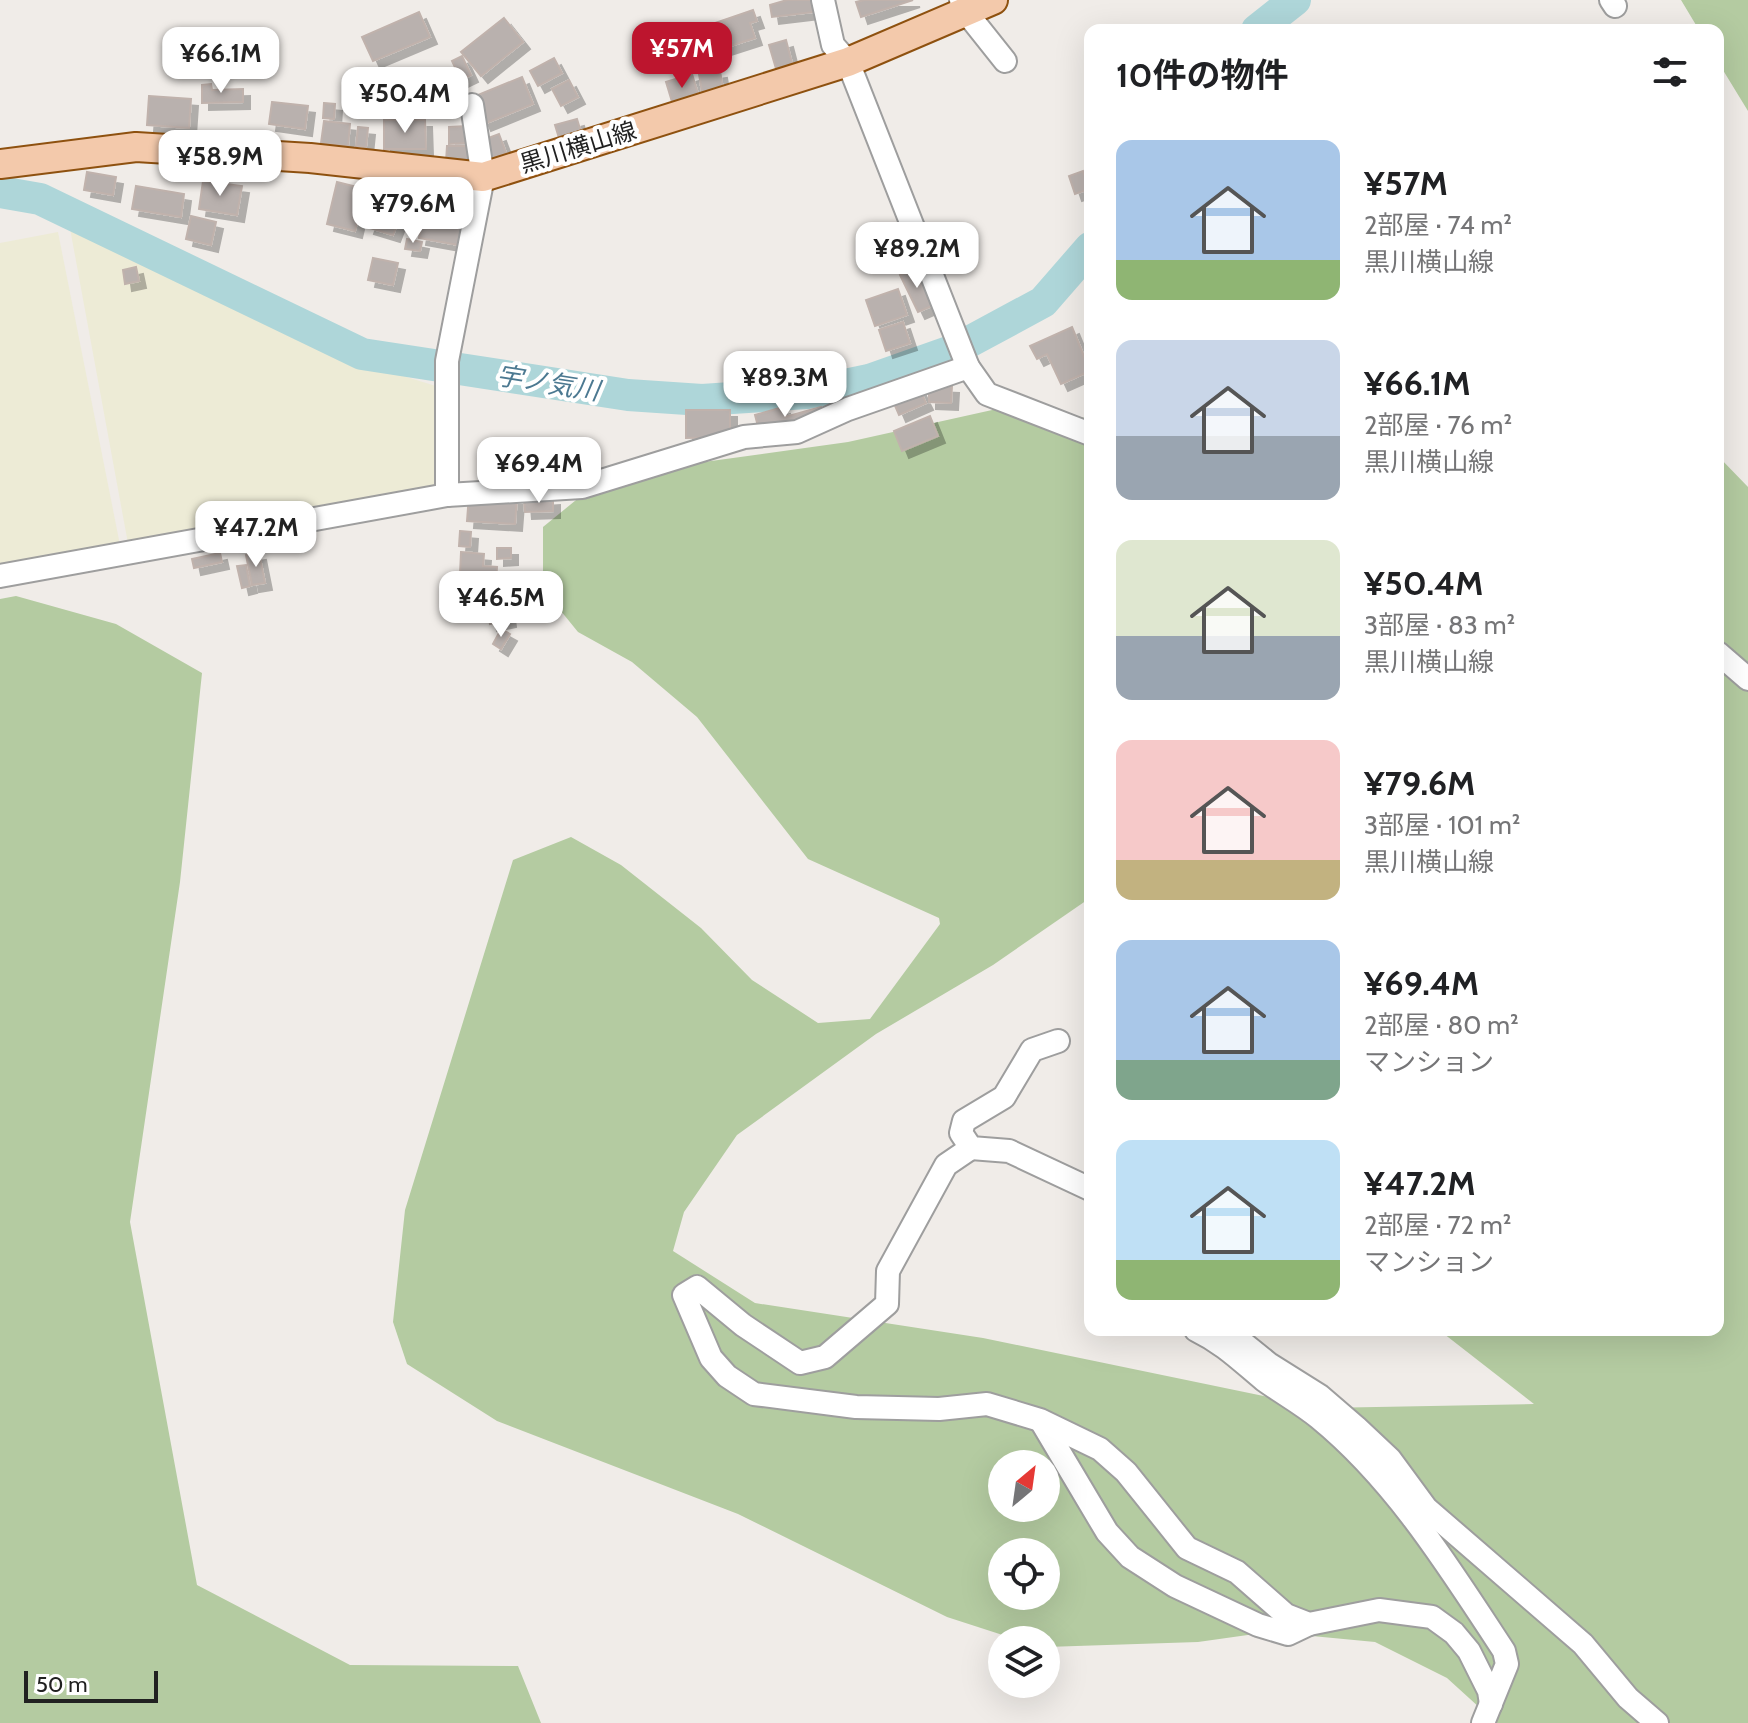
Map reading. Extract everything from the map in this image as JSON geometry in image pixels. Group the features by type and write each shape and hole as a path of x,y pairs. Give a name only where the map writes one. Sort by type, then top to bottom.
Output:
{"main road":[{"name":"黒川横山線","path":"0,164 136,147 310,158 483,177 848,62 964,6 993,0"}],"street":[{"path":"823,0 833,45 848,62 968,367 987,394 1084,432"},
{"path":"964,6 1005,61"},
{"path":"447,495 447,368 483,177 472,105"},
{"path":"0,576 447,495 582,487 744,437 797,432 848,409 968,367"},
{"path":"1724,658 1748,679"},
{"path":"971,1148 961,1133 964,1121 1004,1097 1032,1050 1058,1041"},
{"path":"1084,1186 1009,1151 971,1148 946,1165 888,1271 887,1304 825,1357 800,1363 743,1325 697,1287 684,1295 711,1358 727,1376 754,1394 856,1407 939,1409 987,1404 1040,1420 1100,1449 1126,1472 1187,1548 1237,1572 1286,1615 1309,1624"},
{"path":"1208,1336 1319,1418 1358,1454 1406,1511 1504,1651 1507,1664 1487,1713"},
{"path":"1234,1336 1269,1364 1320,1396 1356,1427 1390,1459 1426,1508 1583,1644 1628,1698 1657,1723"},
{"path":"1040,1420 1107,1532 1130,1557 1175,1586 1258,1625 1288,1634 1309,1624 1379,1610 1432,1617 1454,1633 1469,1651 1486,1682 1487,1713"}],"shaded area":[{"path":"69,223 358,362 439,387 441,485 129,549"},
{"path":"58,232 121,550 0,571 0,243"}],"green space":[{"path":"1681,0 1748,0 1748,111 1724,72 1724,24 1695,24"},
{"path":"1019,404 1084,418 1084,902 993,965 876,1034 737,1135 684,1212 673,1251 755,1303 983,1338 1322,1408 1534,1404 1447,1336 1724,1336 1724,462 1748,487 1748,1723 1485,1723 1480,1708 1447,1678 1375,1642 1269,1632 1198,1642 1060,1647 1060,1626 988,1626 988,1630 947,1617 738,1514 497,1421 407,1364 393,1322 405,1210 513,860 571,837 621,865 701,928 752,980 818,1023 870,1019 940,924 939,918 808,859 697,717 632,662 578,632 543,589 543,527 592,487 682,465 848,442"},
{"path":"16,596 116,624 202,673 180,882 130,1222 197,1585 350,1665 518,1666 541,1723 0,1723 0,599"}],"building":[{"path":"787,0 812,0 814,12 772,17 770,5"},
{"path":"913,0 861,17 856,2"},
{"path":"753,10 757,21 750,23 755,38 718,50 709,25"},
{"path":"419,12 430,37 373,61 362,37"},
{"path":"504,18 523,42 481,76 461,52"},
{"path":"786,40 793,67 777,72 769,45"},
{"path":"462,56 471,75 461,80 452,61"},
{"path":"554,58 562,73 538,86 530,71"},
{"path":"720,71 723,89 702,92 699,74"},
{"path":"692,74 699,97 673,105 666,82"},
{"path":"522,77 533,104 484,124 473,97"},
{"path":"569,80 578,97 561,106 552,89"},
{"path":"211,84 212,90 243,89 243,102 202,103 202,85"},
{"path":"149,96 191,99 189,128 147,125"},
{"path":"272,102 308,106 305,129 269,124"},
{"path":"324,103 335,104 334,119 323,118"},
{"path":"577,119 581,132 559,138 555,125"},
{"path":"384,120 425,120 426,149 384,149"},
{"path":"324,121 350,124 348,146 321,143"},
{"path":"467,126 467,143 449,144 449,127"},
{"path":"358,127 368,128 366,147 356,146"},
{"path":"499,134 506,153 487,160 480,141"},
{"path":"447,146 472,146 472,162 446,162"},
{"path":"1083,171 1084,191 1075,194 1069,176"},
{"path":"87,172 116,177 113,195 84,190"},
{"path":"203,181 242,186 237,215 199,209"},
{"path":"337,182 365,189 355,231 327,224"},
{"path":"136,186 184,194 181,217 132,209"},
{"path":"372,213 398,222 393,235 367,227"},
{"path":"191,216 216,222 211,245 186,239"},
{"path":"446,217 468,220 464,246 419,238 422,221 445,225"},
{"path":"407,239 422,242 420,251 405,249"},
{"path":"373,258 398,263 393,285 368,280"},
{"path":"136,267 139,281 125,284 123,270"},
{"path":"916,268 934,305 918,312 900,275"},
{"path":"898,289 907,315 875,326 866,300"},
{"path":"903,322 910,343 886,351 879,330"},
{"path":"1072,327 1084,356 1084,374 1061,384 1047,354 1037,359 1030,346"},
{"path":"929,385 952,386 951,403 929,402"},
{"path":"919,389 926,403 899,415 893,401"},
{"path":"783,407 785,417 821,407 824,417 760,434 755,415"},
{"path":"686,410 730,410 730,437 686,438"},
{"path":"930,416 938,436 902,451 894,431"},
{"path":"469,495 517,498 515,524 467,521"},
{"path":"553,498 553,511 525,512 524,500"},
{"path":"460,531 471,532 470,547 459,546"},
{"path":"497,548 511,548 511,558 497,559"},
{"path":"461,552 484,554 483,566 497,567 496,582 485,581 485,598 459,596"},
{"path":"220,553 222,562 194,568 192,559"},
{"path":"259,553 265,583 252,585 246,555"},
{"path":"246,565 250,586 242,588 237,566"},
{"path":"506,600 509,620 490,624 486,603"},
{"path":"501,629 510,634 501,649 493,644"}],"waterway":[{"name":"宇ノ気川","path":"1265,24 1295,0"},
{"name":"宇ノ気川","path":"0,192 40,199 362,354 628,395 702,400 807,393 869,380 954,350 1043,302 1084,255"}]}
